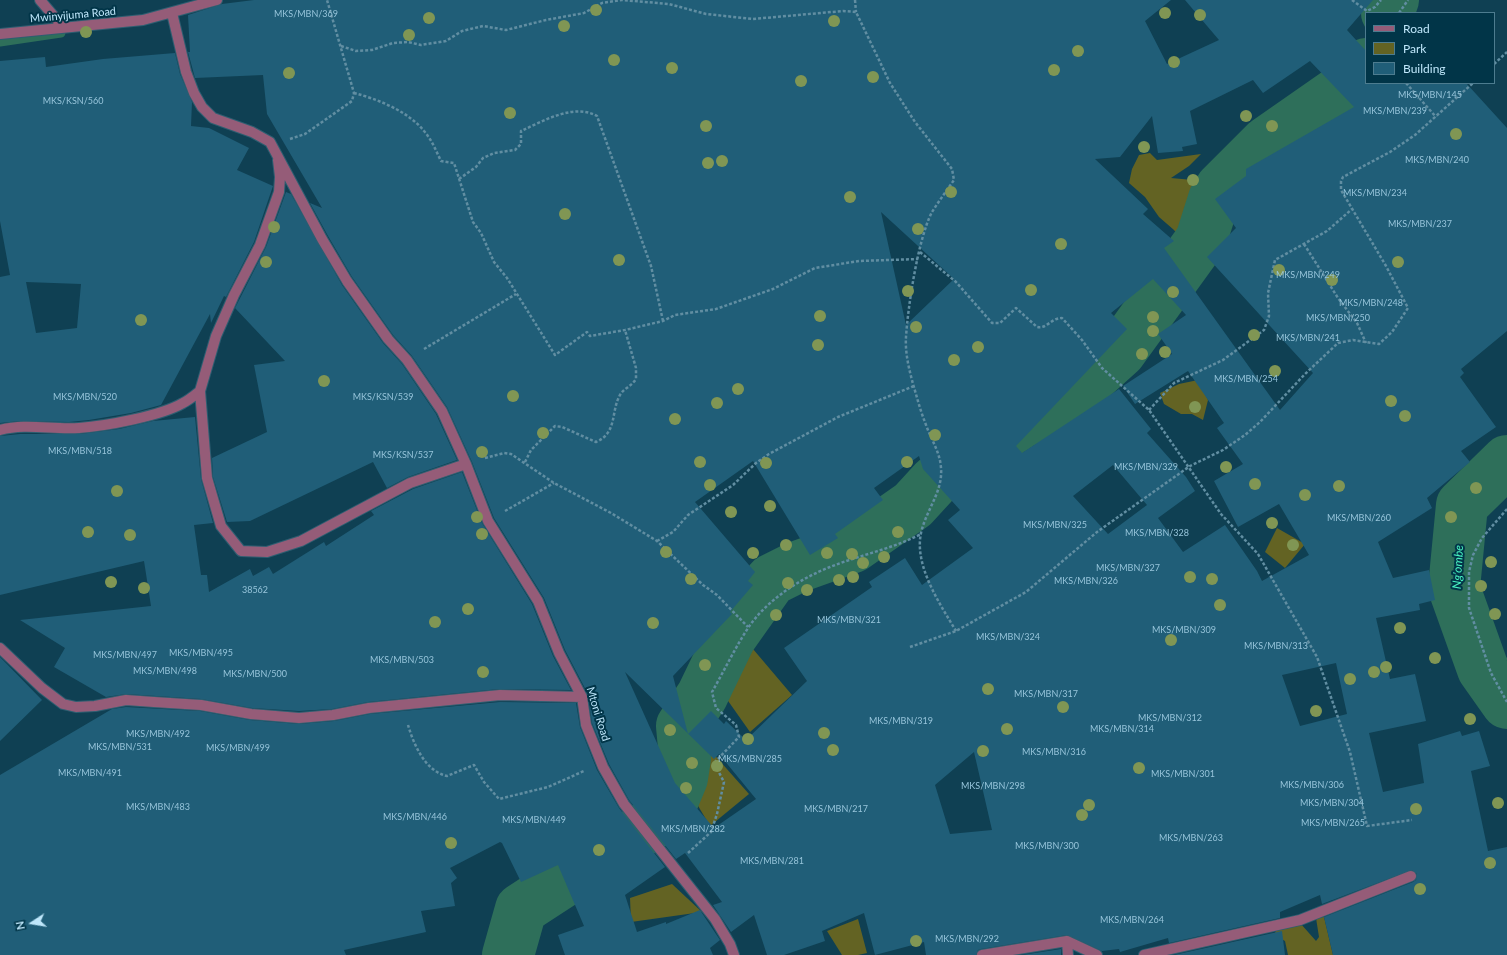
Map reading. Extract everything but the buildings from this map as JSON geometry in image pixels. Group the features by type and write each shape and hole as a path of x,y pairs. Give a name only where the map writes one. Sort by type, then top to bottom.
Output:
{"street":[{"path":"40,0 63,27"},
{"name":"Mwinyijuma Road","path":"0,34 143,20 217,0"},
{"path":"172,13 186,72 194,93 202,107 213,118 252,132 270,142"},
{"name":"Mtoni Road","path":"270,142 322,239 347,281 388,339 407,360 442,411 466,464 488,521 538,601 559,653 582,697 586,725 603,767 624,804 715,919 730,944 734,955"},
{"path":"277,153 280,177 279,192 260,245 234,295 216,336 200,391 207,478 221,526 241,550 267,552 301,541 410,483 466,464"},
{"path":"0,430 44,427 79,428 103,425 161,412 182,404 200,391"},
{"path":"0,648 42,688 63,704 76,707 95,706 126,700 201,705 250,714 299,718 402,705 500,695 582,697"},
{"path":"1144,955 1300,920 1411,876"},
{"path":"1067,941 1068,955"},
{"path":"982,955 1067,941 1097,955"}],"path":[{"path":"270,142 305,134 352,101 354,93 328,0"},
{"path":"341,46 356,51 372,50 393,43 408,42 421,45 446,41 462,31 483,26 506,30 516,26 584,13 602,3 622,0 669,4 706,14 753,19 843,11 856,12"},
{"path":"855,0 856,12 890,83 915,122 952,169 954,175 954,180 932,212 927,225 912,288 906,337 908,366 925,423 936,449 941,466 941,482 921,534 921,562 930,587 956,631"},
{"path":"1352,0 1367,11 1375,7 1381,0"},
{"path":"1400,12 1408,0"},
{"path":"1495,63 1507,52"},
{"path":"1407,84 1436,117"},
{"path":"910,648 956,631 1026,592 1097,532 1190,466 1223,450 1255,426 1338,343 1353,340 1378,344 1392,332 1408,308 1386,266 1341,190 1341,181 1343,177 1390,152 1416,135 1472,84"},
{"path":"354,93 382,101 415,123 430,139 441,161 454,163 473,222 481,233 494,262 507,278 555,355 587,332 590,336 625,330 663,321 675,315 716,309 773,289 815,268 859,261 918,259"},
{"path":"459,179 476,167 483,158 494,153 515,150 521,144 521,131 556,116 573,112 588,111 597,116 649,260 663,321"},
{"path":"1149,410 1174,383 1223,360 1264,330 1269,316 1268,293 1275,260 1327,231 1352,209"},
{"path":"1304,244 1338,298 1357,323 1366,343"},
{"path":"920,252 956,282 992,324 1000,323 1016,308 1037,327 1045,326 1053,320 1062,318 1100,364 1149,410 1190,466 1221,514 1258,554 1317,657 1350,752 1367,826 1412,820"},
{"path":"407,360 516,294"},
{"path":"525,462 531,450 548,431 555,426 562,427 596,442 607,435 612,426 618,398 636,379 636,368 625,330"},
{"path":"657,541 673,532 688,515 733,485 756,463 769,454 838,417 914,386"},
{"path":"466,464 504,453 511,454 525,462 554,483 611,513 657,541 703,585 717,595 748,627"},
{"path":"488,521 554,483"},
{"path":"1507,509 1482,538 1473,555 1469,572 1469,608 1491,673 1507,702"},
{"path":"674,867 711,832 718,814 724,782 714,763 738,737 736,725 716,708 712,692 748,627 772,601 793,586 828,568 900,544 921,534"},
{"path":"402,705 411,736 432,770 447,776 474,765 484,782 499,799 548,787 581,772 603,767"}],"green space":[{"path":"1150,153 1157,160 1201,154 1189,166 1171,178 1193,180 1208,192 1184,243 1174,230 1159,217 1145,197 1129,183 1132,169 1139,155"},
{"path":"1198,380 1208,400 1203,420 1192,414 1181,414 1164,404 1160,393 1179,384"},
{"path":"1277,528 1305,544 1285,568 1265,552"},
{"path":"753,649 792,695 750,732 726,698"},
{"path":"688,725 749,794 710,826 694,799 686,780 692,754"},
{"path":"672,884 702,912 631,922 630,898"},
{"path":"1324,917 1333,955 1288,955 1285,941 1274,935 1280,922 1301,924 1316,941 1319,937 1316,918"},
{"path":"858,919 867,953 858,955 842,955 827,931"}],"waterway":[{"path":"1387,12 1393,0"},
{"path":"0,42 61,33"},
{"path":"992,442 1021,423 1069,398 1120,352 1201,240 1214,199 1221,188 1267,142 1343,89 1365,65"},
{"name":"Ng'ombe","path":"1507,461 1462,505 1454,588 1483,669 1507,703"},
{"path":"508,955 521,909 667,814 682,778 685,758 682,726 702,696 730,638 771,580 797,567 853,547 913,505 935,481"}]}
